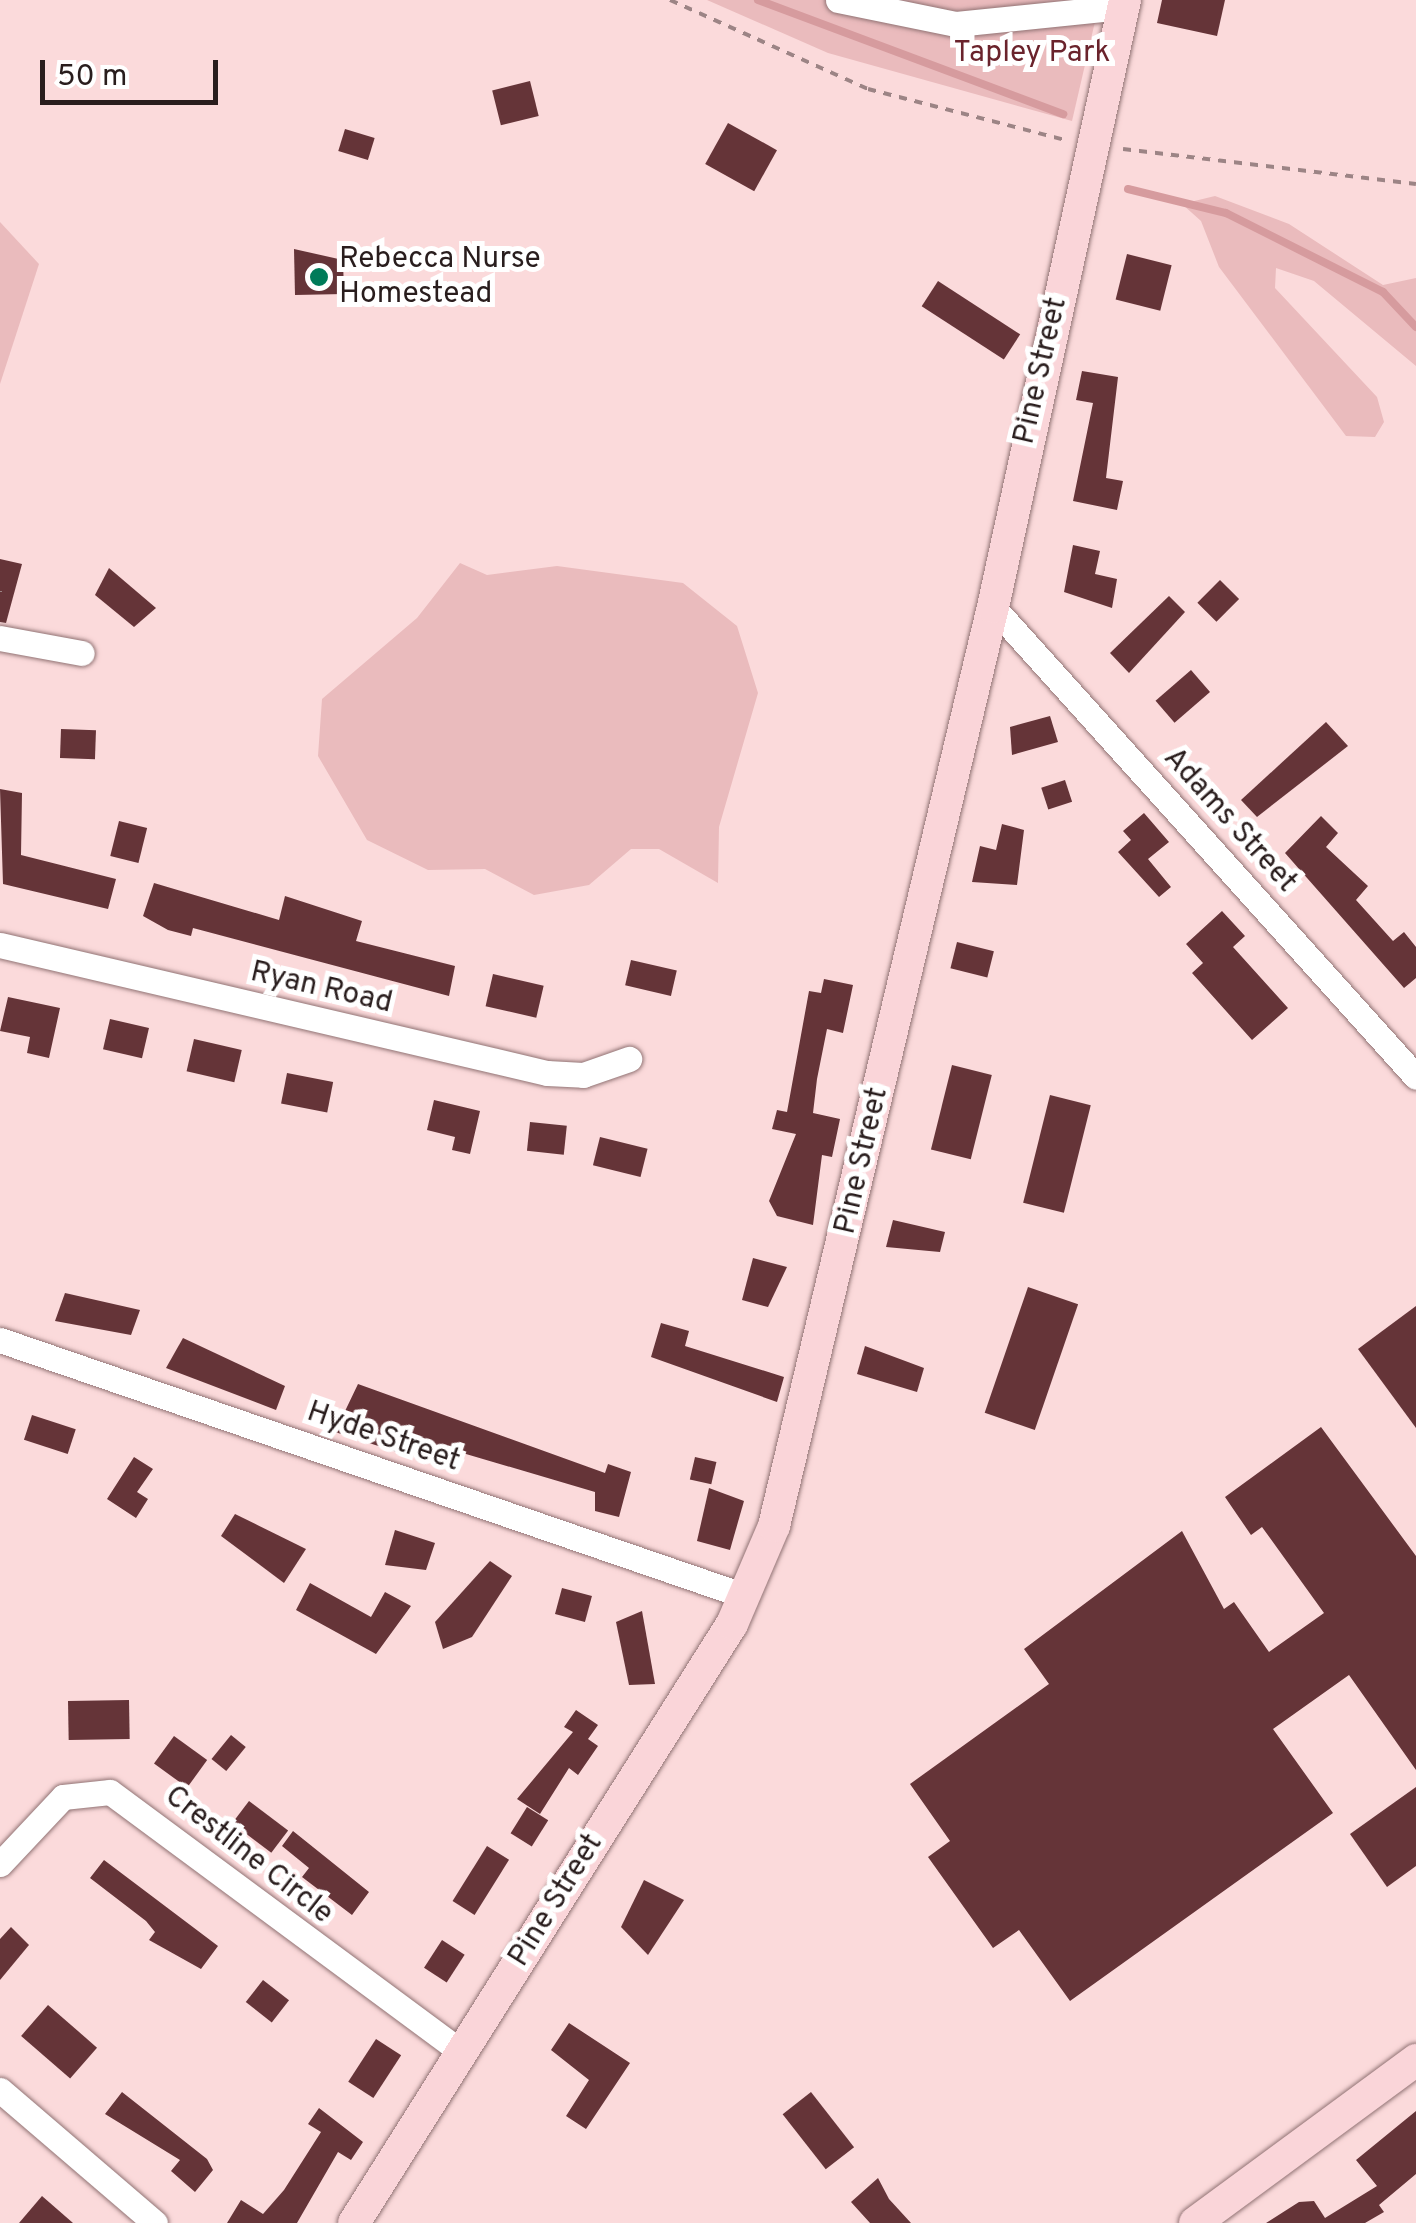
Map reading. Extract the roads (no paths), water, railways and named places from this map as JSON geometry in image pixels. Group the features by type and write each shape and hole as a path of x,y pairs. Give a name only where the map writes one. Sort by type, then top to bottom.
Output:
{"street":[{"path":"838,0 956,24 1125,4"},
{"name":"Pine Street","path":"354,2223 745,1596 792,1464 993,608 1125,4"},
{"name":"Adams Street","path":"993,608 1416,1078"},
{"path":"0,638 82,652"},
{"name":"Ryan Road","path":"0,945 547,1073 583,1075 629,1059"},
{"name":"Hyde Street","path":"0,1340 745,1596"},
{"name":"Crestline Circle","path":"0,1864 63,1797 110,1792 462,2052"},
{"path":"1194,2223 1416,2060"},
{"path":"0,2090 155,2223"}],"waterway":[{"path":"758,0 1063,114"},
{"path":"1128,189 1226,213 1383,292 1416,327"}],"place":[{"name":"Rebecca Nurse Homestead","path":"319,277"}],"park label":[{"name":"Tapley Park","path":"1032,54"}]}
